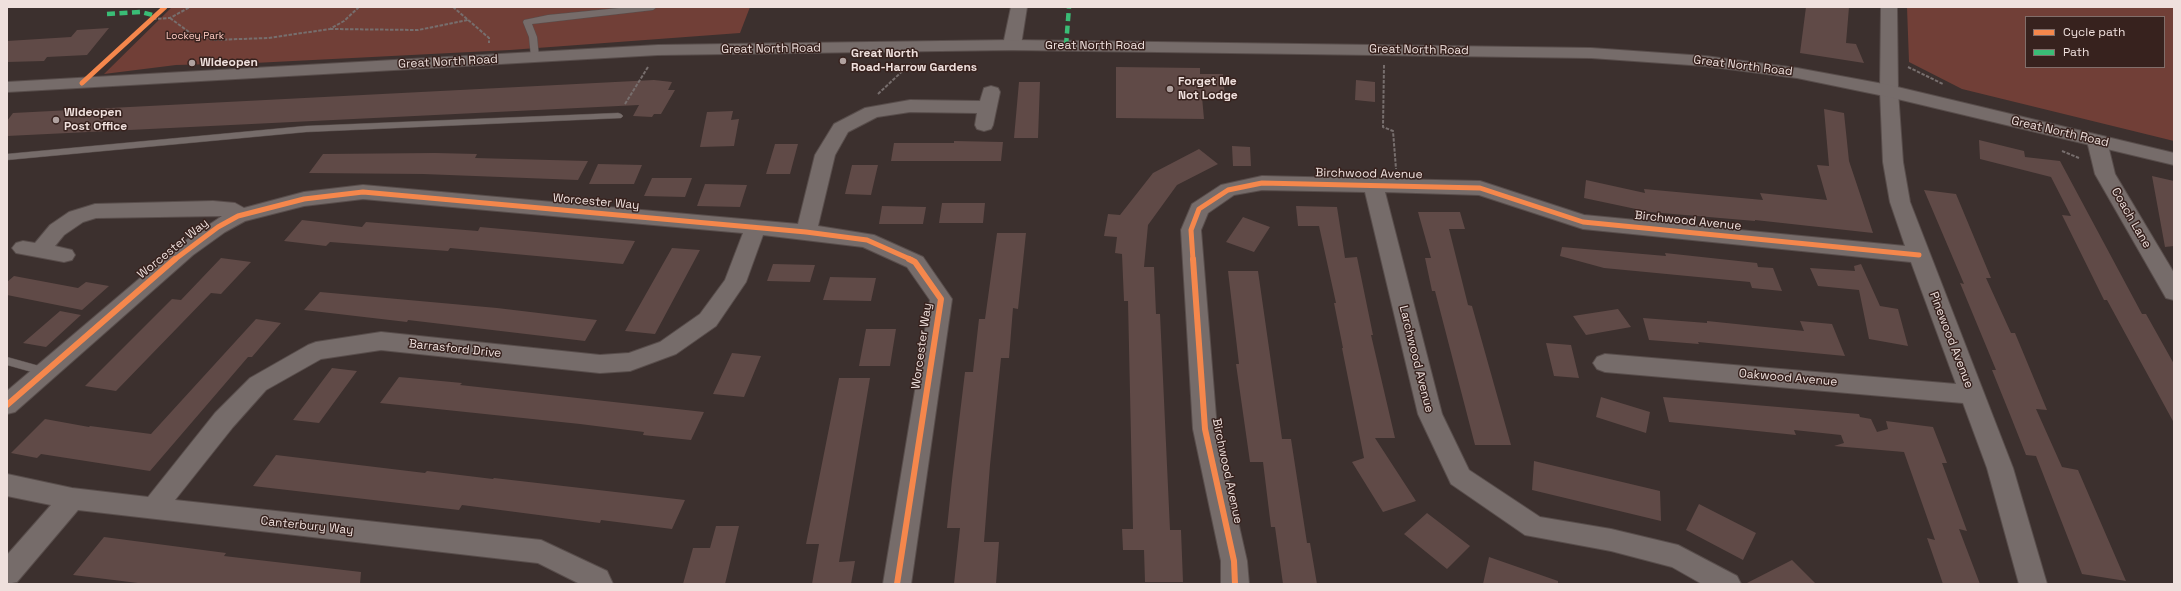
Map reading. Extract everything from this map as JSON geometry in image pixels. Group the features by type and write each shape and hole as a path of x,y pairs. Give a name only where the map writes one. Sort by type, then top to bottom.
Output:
{"street":[{"path":"1012,45 1020,7"},
{"name":"Pinewood Avenue","path":"1889,7 1889,92 1893,162 1900,202 2000,468 2033,584"},
{"name":"Great North Road","path":"9,89 658,50 928,48 1012,45 1591,53 1705,61 1797,73 1889,92 2174,159"},
{"path":"806,232 825,154 841,128 872,112 910,106 988,108"},
{"name":"Coach Lane","path":"2097,141 2100,162 2105,174 2174,292"},
{"name":"Birchwood Avenue","path":"1235,584 1234,561 1205,429 1191,230 1199,209 1228,190 1262,183 1480,188 1584,222 1919,255"},
{"name":"Larchwood Avenue","path":"1372,185 1430,414 1460,477 1534,527 1611,540 1678,557 1727,584"},
{"name":"Worcester Way","path":"7,405 186,250 218,227 238,216 304,199 363,192 756,227 867,240 915,262 940,299 897,584"},
{"path":"64,255 31,249 76,217 95,211 213,208 235,210 238,216"},
{"name":"Barrasford Drive","path":"153,510 224,420 258,384 316,351 381,341 600,364 630,362 668,348 708,320 735,282 756,227"},
{"name":"Oakwood Avenue","path":"1605,363 1971,394"},
{"name":"Canterbury Way","path":"7,485 72,499 153,510 541,552 597,579 599,584"},
{"path":"7,574 72,499"}],"lane":[{"path":"535,57 533,37 528,22 562,16 653,7"},
{"path":"7,157 306,129 618,116"},
{"path":"7,361 46,372"}],"path":[{"path":"152,19 170,18 190,7"},
{"path":"170,18 193,35 213,40 268,38 330,29 344,21 359,7"},
{"path":"453,7 489,38 488,60"},
{"path":"330,29 337,31 418,30 468,20"},
{"path":"876,96 928,48"},
{"path":"1384,49 1383,128 1393,131 1397,185"},
{"path":"618,116 658,50"}],"green space":[{"name":"Lockey Park","path":"172,7 750,7 740,33 510,50 254,63 176,65 104,74"},
{"path":"1907,7 2174,7 2174,141 1962,89 1909,62"}],"building":[{"path":"1806,7 1849,7 1846,43 1856,44 1864,63 1800,53"},
{"path":"109,28 87,55 47,57 44,61 7,62 7,41 71,37 77,30"},
{"name":"Forget Me Not Lodge","path":"1116,67 1200,68 1200,74 1223,74 1225,97 1202,97 1204,119 1116,118"},
{"path":"654,80 672,82 668,90 675,90 661,114 654,114 652,117 633,116 639,105 7,136 7,121 13,113"},
{"path":"1356,80 1375,82 1375,102 1355,100"},
{"path":"1019,82 1040,82 1038,138 1014,138"},
{"path":"1824,109 1844,113 1849,161 1873,233 1755,220 1650,212 1584,198 1586,180 1645,193 1644,189 1763,200 1760,193 1827,200 1817,165 1829,166"},
{"path":"733,111 731,120 739,119 734,146 700,147 707,112"},
{"path":"1979,140 2024,151 2025,157 2060,161 2142,314 2146,314 2174,364 2174,423 2107,300 2104,300 2062,215 2071,216 2051,177 1980,159"},
{"path":"954,141 1003,142 1001,161 891,161 894,143 954,143"},
{"path":"775,144 798,144 790,174 766,174"},
{"path":"1232,146 1250,147 1251,166 1233,166"},
{"path":"1199,149 1218,164 1177,185 1148,225 1144,267 1154,267 1156,314 1160,314 1170,530 1181,530 1183,582 1145,582 1144,550 1123,550 1122,529 1133,529 1128,301 1124,301 1122,254 1115,253 1117,237 1104,236 1108,214 1120,215 1153,173"},
{"path":"323,154 477,154 475,158 588,161 578,180 423,174 309,173"},
{"path":"598,164 642,165 634,184 589,184"},
{"path":"852,165 878,165 871,195 845,194"},
{"path":"2152,176 2174,181 2174,246 2165,247"},
{"path":"652,178 692,178 685,197 644,196"},
{"path":"705,184 747,185 740,207 697,206"},
{"path":"1924,190 1956,194 1991,278 1986,278 2011,333 2015,333 2047,410 2036,409 2062,467 2078,470 2126,581 2082,574 2036,456 2026,455 1992,370 1996,370 1960,283 1964,284"},
{"path":"942,203 985,203 983,223 939,223"},
{"path":"882,206 926,207 923,224 879,224"},
{"path":"1296,206 1337,207 1345,258 1357,257 1373,335 1371,335 1395,438 1375,438 1416,501 1383,512 1352,462 1364,458 1342,348 1334,303 1336,303 1319,226 1298,226"},
{"path":"1418,212 1460,212 1465,229 1449,229 1468,305 1472,306 1511,445 1475,445 1435,291 1432,291 1425,258 1431,258"},
{"path":"1243,217 1270,227 1254,252 1226,242"},
{"path":"302,220 362,227 366,222 478,231 480,227 635,241 623,264 450,248 448,251 330,242 326,246 284,241"},
{"path":"997,233 1026,233 1018,309 1013,308 1009,358 1001,358 990,465 984,542 999,542 996,584 954,584 960,528 947,528 965,372 973,372 979,319 985,319"},
{"path":"1562,247 1666,256 1665,253 1757,263 1758,267 1773,268 1782,291 1752,288 1750,282 1604,268 1560,256"},
{"path":"672,248 700,250 655,334 625,331"},
{"path":"221,258 251,262 221,294 211,293 116,391 85,386 172,299 181,300"},
{"path":"773,264 815,265 810,282 767,281"},
{"path":"1861,264 1880,306 1898,309 1908,346 1869,339 1859,290 1818,286 1810,268 1855,271 1854,266"},
{"path":"1228,271 1258,271 1282,439 1291,439 1307,543 1310,543 1317,584 1283,584 1275,527 1271,527 1263,462 1250,462 1236,364 1239,364"},
{"path":"14,276 78,288 86,282 109,286 82,310 7,295 7,282"},
{"path":"830,277 876,278 871,301 823,300"},
{"path":"320,292 497,308 597,320 585,341 408,320 407,322 304,310"},
{"path":"1618,309 1631,327 1586,335 1573,316"},
{"path":"60,311 81,315 46,347 23,343"},
{"path":"1643,318 1707,323 1707,321 1804,331 1800,321 1832,324 1845,356 1698,342 1699,344 1649,340"},
{"path":"256,319 281,323 252,357 248,357 150,471 41,454 37,458 11,453 45,419 89,427 151,434"},
{"path":"866,329 896,329 890,366 859,366"},
{"path":"1546,343 1571,345 1579,378 1554,376"},
{"path":"732,353 761,356 744,397 713,394"},
{"path":"332,368 357,371 319,423 293,420"},
{"path":"399,377 462,383 460,385 704,412 691,440 643,435 644,432 580,424 380,403"},
{"path":"839,378 870,378 839,562 855,561 851,584 812,584 819,544 806,544"},
{"path":"1601,397 1650,412 1646,433 1596,417"},
{"path":"1663,397 1859,414 1860,417 1871,419 1877,432 1888,429 1886,421 1933,427 1947,463 1942,463 1967,531 1959,529 1980,584 1943,584 1927,538 1935,540 1904,452 1834,446 1844,443 1841,435 1794,430 1796,435 1669,422"},
{"path":"276,455 425,473 427,471 685,500 672,529 601,520 600,523 462,505 459,510 253,486"},
{"path":"1534,461 1660,491 1661,521 1532,490"},
{"path":"1699,504 1756,533 1743,560 1686,530"},
{"path":"1427,513 1470,546 1447,569 1404,534"},
{"path":"716,526 739,526 725,584 683,584 693,548 710,548"},
{"path":"104,537 226,553 224,556 361,572 360,584 146,584 73,575"},
{"path":"1489,557 1558,581 1558,584 1483,584"},
{"path":"1792,560 1816,584 1745,584"}],"marked path":[{"path":"1066,46 1069,7"},
{"path":"107,14 141,12 156,16"}],"cycle path":[{"path":"82,83 165,7"},
{"path":"1235,584 1234,561 1205,429 1191,230 1199,209 1228,190 1262,183 1480,188 1583,222 1919,255"},
{"path":"7,405 186,250 218,227 238,216 304,199 363,192 806,232 867,240 915,262 941,299 897,584"}],"place":[{"name":"Great North Road-Harrow Gardens","path":"843,61"},
{"name":"Wideopen","path":"192,63"},
{"name":"Forget Me Not Lodge","path":"1170,89"},
{"name":"Wideopen Post Office","path":"56,120"}]}
